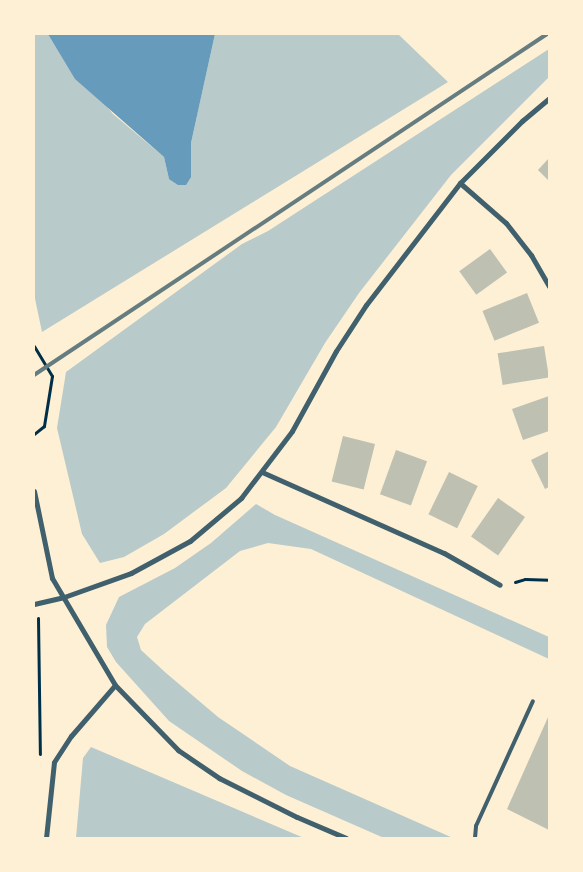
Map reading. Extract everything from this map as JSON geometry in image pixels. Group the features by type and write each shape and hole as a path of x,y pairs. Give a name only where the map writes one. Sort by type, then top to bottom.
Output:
{"street":[{"path":"36,604 64,597 131,573 190,541 242,498 292,431 336,351 366,305 460,183 522,121 549,98"},
{"path":"460,183 506,223 531,255 549,286"},
{"path":"262,472 427,545 500,585"},
{"path":"34,491 52,578 115,685 178,750 220,778 297,817 346,838"},
{"path":"46,838 54,762 71,736 115,685"}],"lane":[{"path":"474,838 476,826 533,701"}],"path":[{"path":"34,346 52,376 44,426 34,434"},
{"path":"500,585 525,579 549,580"},
{"path":"36,604 40,754 54,762"},
{"path":"34,681 39,684"}],"shaded area":[{"path":"34,34 48,34 113,114 164,157 169,179 191,177 191,143 215,34 398,34 448,82 42,332 34,294"},
{"path":"549,49 549,77 451,175 359,293 325,343 276,427 226,488 164,534 124,557 100,563 82,534 57,428 66,372 242,244 268,231"},
{"path":"256,504 275,515 549,637 549,659 311,549 268,543 240,551 145,624 137,637 141,650 218,717 290,766 453,838 384,838 286,795 242,771 169,721 116,662 107,647 106,625 119,597 175,568 211,543"},
{"path":"91,747 304,838 76,838 83,758"}],"water":[{"path":"48,34 215,34 191,143 191,177 186,185 178,185 169,179 164,157 75,79"}],"building":[{"path":"549,158 549,181 538,170"},
{"path":"490,249 507,272 476,295 459,271"},
{"path":"527,293 539,323 494,341 482,311"},
{"path":"544,346 549,378 503,385 498,353"},
{"path":"549,396 549,431 523,440 512,409"},
{"path":"343,436 375,444 364,490 332,482"},
{"path":"396,450 427,461 411,505 380,494"},
{"path":"549,451 549,487 545,489 531,460"},
{"path":"449,472 478,486 457,528 428,514"},
{"path":"498,498 525,517 498,555 471,537"},
{"path":"549,715 549,830 507,809"}],"railway":[{"path":"34,375 547,34"}]}
